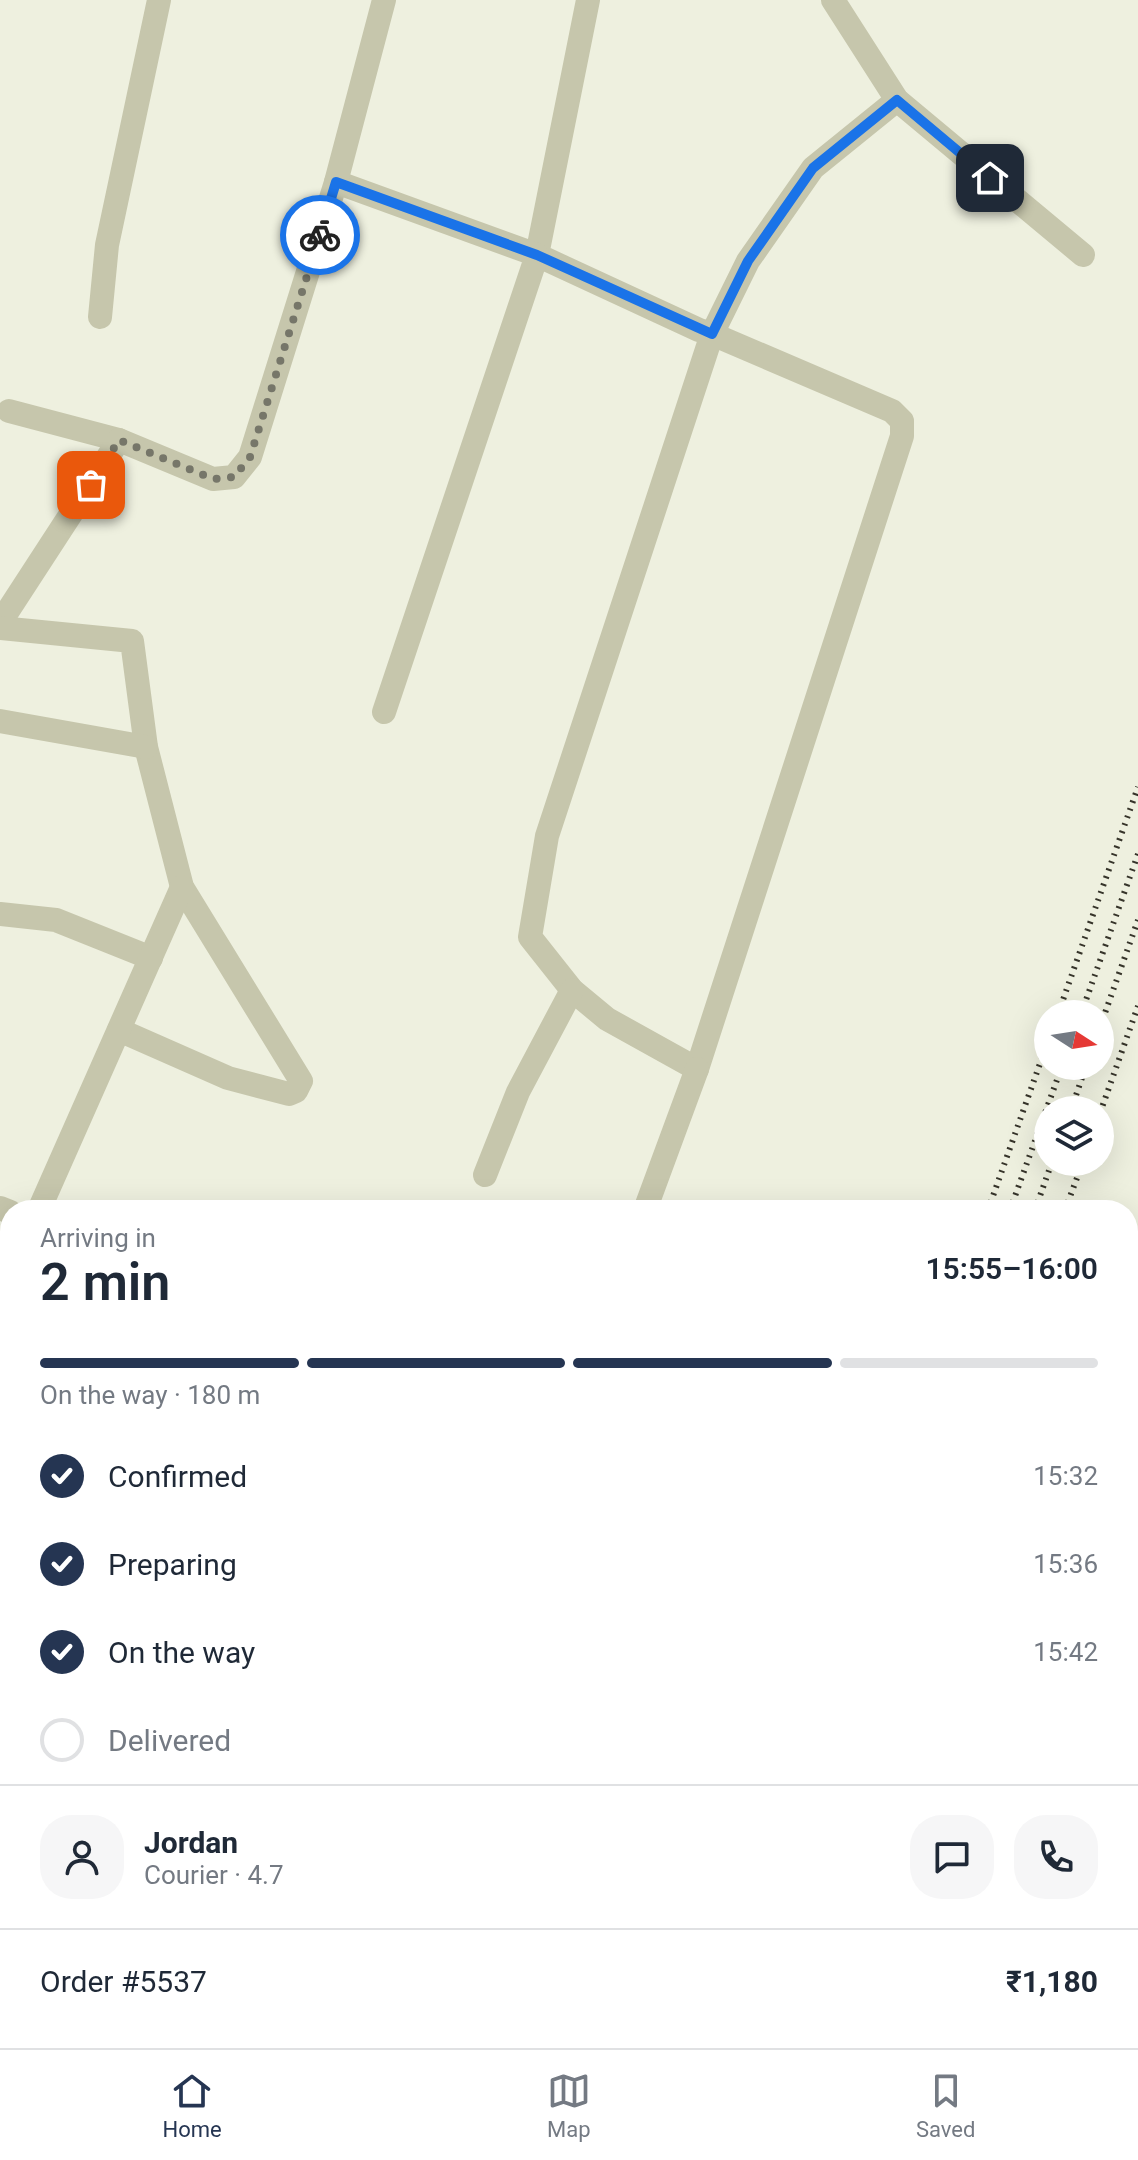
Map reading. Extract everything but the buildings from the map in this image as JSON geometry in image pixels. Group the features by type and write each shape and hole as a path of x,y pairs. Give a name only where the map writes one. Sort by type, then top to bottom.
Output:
{"street":[{"path":"100,317 107,245 159,0"},
{"path":"9,411 119,440 213,479 234,477 250,457 336,182 384,0"},
{"path":"384,712 537,255 588,0"},
{"path":"833,0 897,100 1083,255"},
{"path":"697,1069 628,1033 572,990 530,937 547,836 712,334 748,261 813,168 897,100"},
{"path":"336,182 537,255 892,411 902,421 902,436 697,1069 649,1200"},
{"path":"119,440 0,625 132,641 146,747 182,887 301,1081 296,1091 289,1094 228,1078 119,1030"},
{"path":"0,721 146,747"},
{"path":"43,1200 182,887"},
{"path":"0,914 56,920 151,958"},
{"path":"485,1175 518,1092 572,990"}],"railway":[{"path":"1063,1000 1138,787"},
{"path":"1086,1000 1138,854"},
{"path":"1110,1000 1138,920"},
{"path":"1106,1096 1138,1006"},
{"path":"992,1200 1034,1080"},
{"path":"1014,1200 1057,1080"},
{"path":"1076,1096 1081,1080"},
{"path":"1039,1200 1047,1176"},
{"path":"1069,1200 1078,1176"}],"way so far":[{"path":"91,485 119,440 213,479 234,477 250,457 320,235"}],"route":[{"path":"320,235 336,182 537,255 712,334 748,261 813,168 897,100 990,178"}]}
